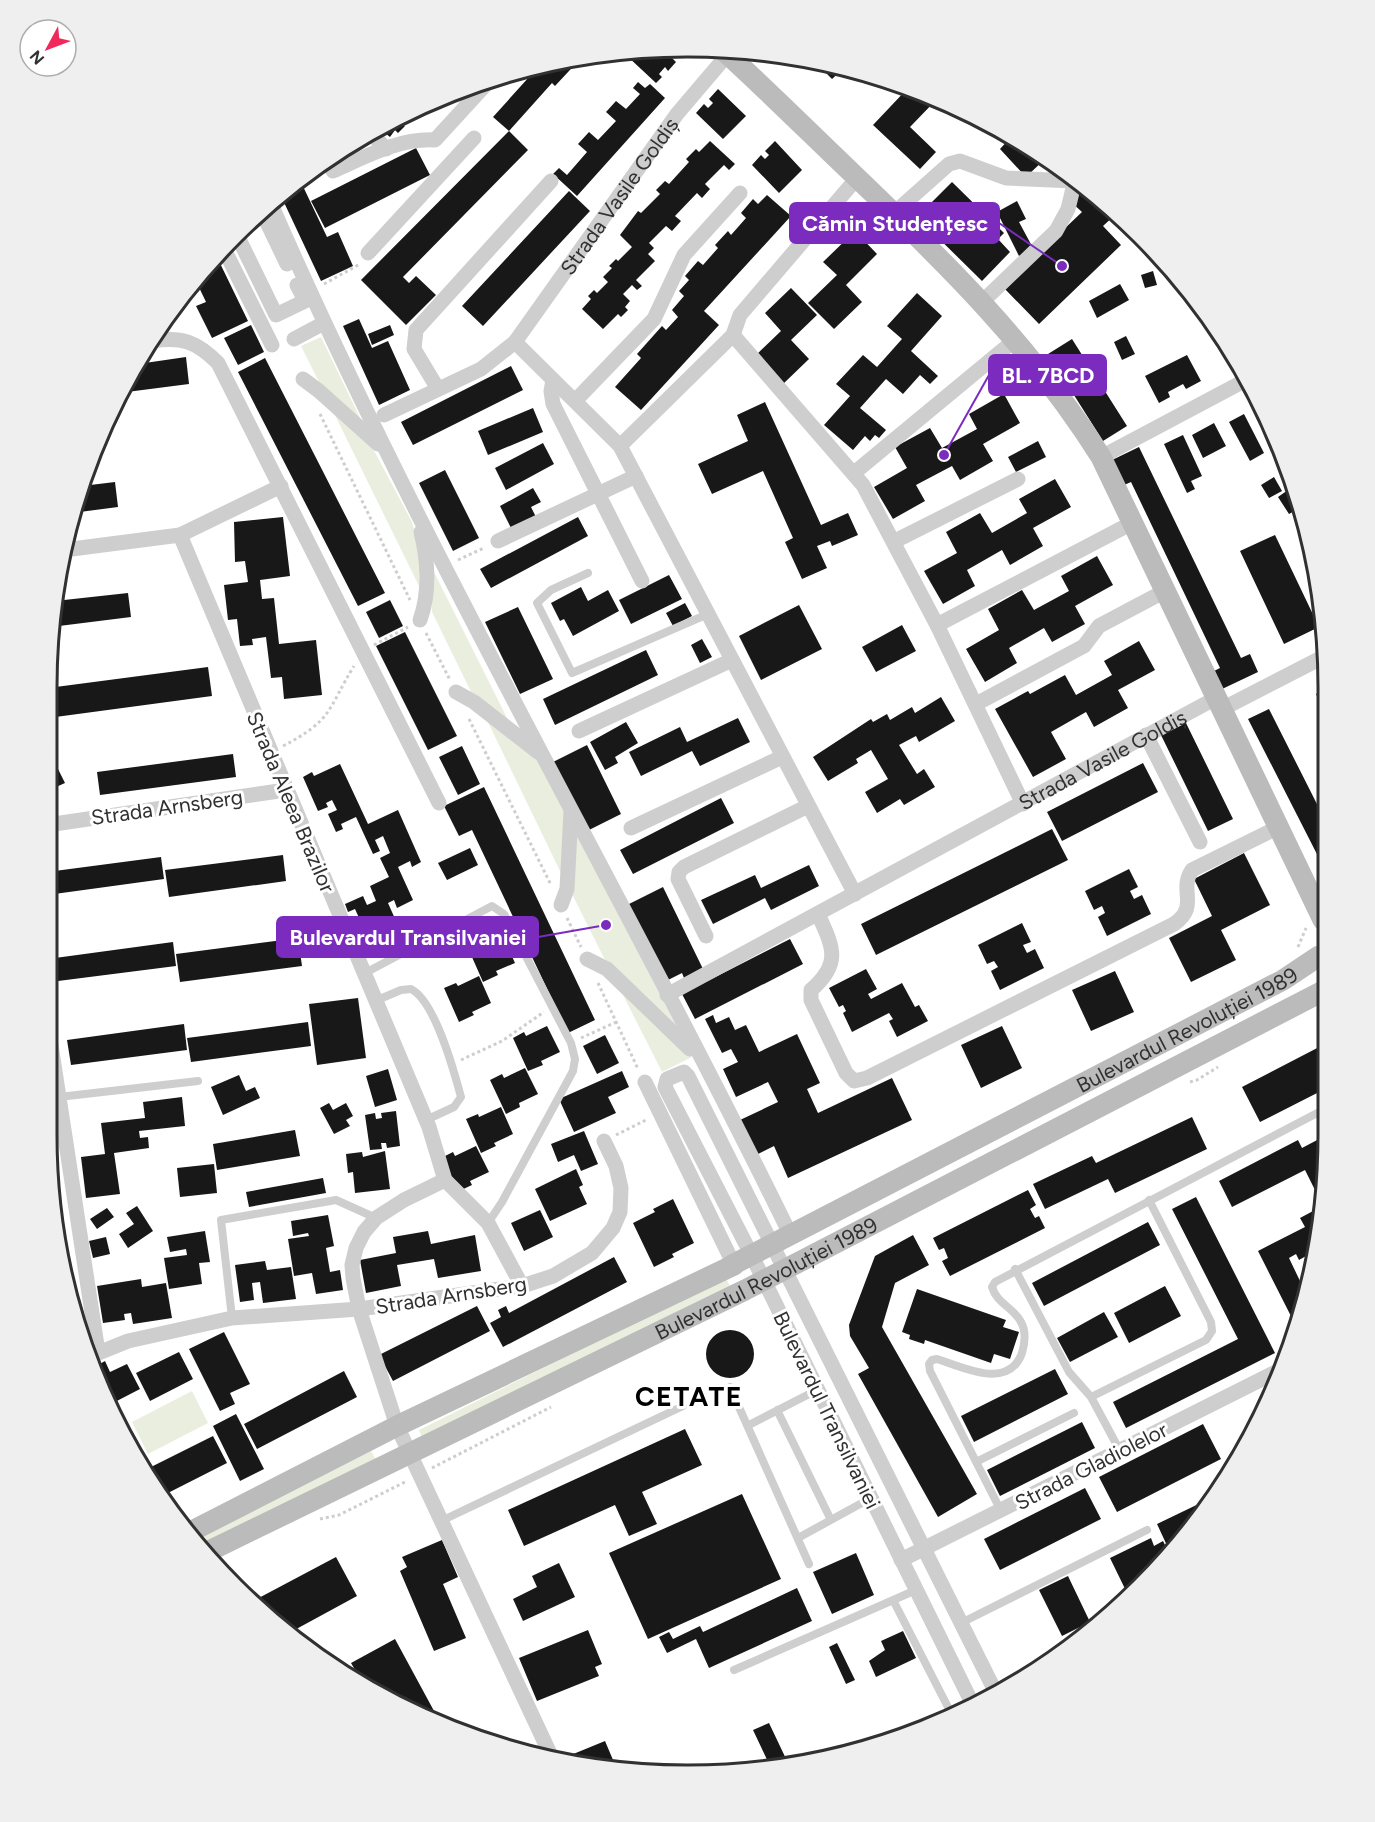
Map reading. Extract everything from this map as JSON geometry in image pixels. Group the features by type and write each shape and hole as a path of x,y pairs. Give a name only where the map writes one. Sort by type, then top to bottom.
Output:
{"main road":[{"name":"Strada Vasile Goldiș","path":"733,58 894,213 982,302 1055,387 1101,457 1318,909"},
{"name":"Bulevardul Revoluției 1989","path":"196,1529 397,1426 772,1247 1283,980 1318,954"},
{"name":"Bulevardul Revoluției 1989","path":"212,1549 783,1270 1318,994"}],"street":[{"name":"Strada Vasile Goldiș","path":"384,415 481,369 515,342 677,114 721,58"},
{"path":"435,140 478,93"},
{"path":"368,253 474,138"},
{"path":"377,139 386,148"},
{"path":"331,167 333,171 386,148 419,139 435,140 455,160"},
{"path":"894,213 949,164 960,161 1006,178 1062,180"},
{"path":"620,446 733,335 740,315 857,178"},
{"path":"438,389 414,349 413,340 416,330 551,181"},
{"path":"982,302 1056,231 1068,208 1072,188"},
{"path":"575,401 654,319 684,255 740,193"},
{"path":"274,211 309,292 389,458 791,1236"},
{"path":"241,243 276,315 305,301 265,220"},
{"path":"228,257 272,345"},
{"path":"294,339 324,323"},
{"name":"Strada Vasile Goldiș","path":"733,335 854,473 895,541 1023,804 1146,735 1219,704"},
{"path":"854,473 1016,339"},
{"path":"161,341 184,340 201,346 218,363 439,802"},
{"path":"515,342 620,446 855,894"},
{"path":"303,379 372,437 389,458"},
{"path":"553,380 551,391 553,404 642,580"},
{"path":"1101,457 1240,383"},
{"path":"498,542 636,476"},
{"path":"895,541 1018,479"},
{"path":"72,549 180,535 281,486"},
{"path":"415,508 425,548 426,605 420,620"},
{"path":"937,625 1132,523"},
{"name":"Strada Aleea Brazilor","path":"180,535 426,1120 445,1180 488,1223 522,1286"},
{"path":"976,704 1084,646 1099,626 1165,591"},
{"path":"579,731 732,660"},
{"path":"1219,704 1317,660"},
{"path":"456,692 474,702 543,756"},
{"path":"1146,735 1200,842"},
{"path":"631,828 782,757"},
{"name":"Strada Arnsberg","path":"57,824 286,790"},
{"path":"667,995 1023,804"},
{"path":"706,936 678,879 679,872 684,867 808,806"},
{"path":"561,905 567,889 571,811"},
{"path":"818,914 832,946 833,959 822,980 811,990 811,1000 846,1073 854,1081 867,1078 1174,924 1182,918 1188,908 1187,878 1192,870 1279,827"},
{"path":"587,959 607,969 700,1058"},
{"name":"Bulevardul Transilvaniei","path":"739,1262 665,1087 667,1078 678,1073 684,1072 688,1076 993,1686"},
{"name":"Bulevardul Transilvaniei","path":"645,1082 739,1262 763,1280 970,1698"},
{"name":"Strada Arnsberg","path":"57,1084 94,1348"},
{"name":"Strada Arnsberg","path":"96,1353 128,1341 232,1318 359,1309 522,1286 536,1282 573,1266 592,1253 613,1228 620,1212 621,1188 616,1166 604,1141"},
{"name":"Strada Arnsberg","path":"445,1180 404,1200 376,1218 364,1232 352,1264 359,1309 397,1426 548,1749"},
{"name":"Strada Gladiolelor","path":"901,1560 1270,1375"}],"lane":[{"path":"588,573 551,590 537,603 572,673 708,614"},
{"path":"363,974 492,906 504,914 571,1043 575,1059 573,1071 502,1202 488,1223"},
{"path":"375,1001 401,990 411,989 419,993 452,1064 461,1098 459,1103 426,1120"},
{"path":"59,1097 198,1081"},
{"path":"1001,1511 930,1371 929,1364 937,1359 975,1373 990,1375 1007,1371 1018,1362 1025,1340 1022,1324 1015,1312 1002,1305 992,1287 995,1282 1015,1269 1318,1113"},
{"path":"232,1318 221,1220 336,1200 376,1218"},
{"path":"1091,1397 1206,1340 1212,1331 1211,1322 1149,1200"},
{"path":"1015,1269 1069,1372 1091,1397 1120,1451"},
{"path":"730,1387 749,1425 809,1564"},
{"path":"749,1425 817,1390"},
{"path":"441,1521 683,1406"},
{"path":"777,1410 831,1520"},
{"path":"976,1462 1074,1413"},
{"path":"798,1538 870,1498"},
{"path":"961,1623 1147,1530"},
{"path":"734,1670 916,1590"},
{"path":"893,1600 948,1708"}],"path":[{"path":"309,292 357,267 368,253"},
{"path":"446,566 498,542"},
{"path":"271,753 310,732 325,719 363,651 420,620"},
{"path":"452,1064 502,1041 552,1006"},
{"path":"571,1043 616,1022 645,1082"},
{"path":"604,1141 660,1113"}],"green space":[{"path":"321,337 361,420 319,382 301,346"},
{"path":"330,405 370,443 412,522 419,545 419,586"},
{"path":"430,564 508,720 474,698 432,612"},
{"path":"485,716 537,757 567,815 562,875"},
{"path":"576,830 679,1031 604,958 571,892"},
{"path":"619,987 692,1057 662,1072"},
{"path":"725,1277 730,1286 422,1438 419,1430"},
{"path":"192,1391 208,1423 148,1454 132,1422"},
{"path":"371,1451 376,1460 208,1544 201,1536"}],"building":[{"path":"671,57 676,62 668,71 665,67 659,74 662,77 656,83 631,59"},
{"path":"572,68 555,86 552,83 509,131 493,117 529,77"},
{"path":"825,72 837,75 832,79"},
{"path":"638,82 645,88 650,84 665,98 577,196 553,174 559,168 567,175 587,152 578,144 589,132 598,140 616,121 606,112 616,101 626,109 640,94 633,88"},
{"path":"718,89 746,116 723,139 696,113 704,104 708,108 713,103 709,99"},
{"path":"902,95 929,105 910,127 936,152 920,169 873,125"},
{"path":"403,125 405,126 398,133 395,130 390,137 386,134"},
{"path":"509,131 528,150 403,277 409,283 416,276 436,295 406,325 361,280"},
{"path":"710,141 735,164 729,170 724,165 705,184 710,189 702,198 697,193 675,216 681,221 672,231 666,226 649,243 654,248 648,254 655,261 636,280 642,286 637,290 632,285 623,294 630,301 625,307 628,310 621,317 618,314 603,329 582,309 591,299 588,296 594,290 597,293 608,282 603,277 612,268 609,266 616,259 618,261 632,247 620,235 638,211 641,213 660,194 656,190 665,181 669,184 689,162 686,159 696,149 699,152"},
{"path":"775,141 802,170 779,193 752,165 761,155 765,159 769,155 765,151"},
{"path":"1006,143 1040,164 1026,177 1000,149"},
{"path":"416,148 430,175 325,228 311,201"},
{"path":"952,182 1004,233 998,239 1010,252 982,281 917,217"},
{"path":"304,187 327,237 338,232 353,266 321,281 284,203"},
{"path":"569,191 590,211 483,326 462,306"},
{"path":"1080,194 1103,213 1110,220 1103,226 1121,245 1039,324 1003,287 1082,212 1071,202"},
{"path":"767,195 791,216 704,311 719,325 641,410 615,387 641,358 637,354 662,326 666,330 678,317 672,310 684,296 679,291 689,280 685,276 698,261 703,265 718,248 715,245 728,231 731,235 746,218 741,213 753,199 758,204"},
{"path":"1017,201 1026,219 1019,222 1033,248 1019,256 997,212"},
{"path":"855,231 877,254 846,285 862,302 834,329 808,303 837,275 823,262"},
{"path":"220,264 248,321 212,338 196,306 206,302 200,289"},
{"path":"1153,271 1157,285 1145,288 1141,275"},
{"path":"1120,284 1129,300 1097,318 1089,301"},
{"path":"791,288 817,315 791,340 809,359 782,385 754,357 781,331 765,313"},
{"path":"917,293 942,316 911,351 938,376 930,384 920,375 903,394 886,379 860,408 886,430 879,438 875,435 870,441 865,436 853,450 824,425 850,396 836,384 863,355 877,367 902,339 887,326"},
{"path":"359,319 372,348 388,341 410,390 379,405 343,326"},
{"path":"251,325 264,352 238,365 224,338"},
{"path":"390,325 394,335 372,345 368,334"},
{"path":"1126,336 1135,354 1122,360 1114,342"},
{"path":"1072,339 1127,426 1103,441 1048,354"},
{"path":"1187,355 1201,381 1186,389 1183,384 1168,392 1170,397 1159,403 1145,376"},
{"path":"186,357 189,384 131,391 147,363"},
{"path":"265,358 385,593 358,606 238,372"},
{"path":"511,366 523,390 413,445 401,422"},
{"path":"1004,394 1020,423 983,444 993,461 960,480 952,466 916,485 925,501 893,519 874,487 907,468 895,447 930,428 942,448 977,429 969,414"},
{"path":"765,402 821,525 848,513 858,535 832,546 830,541 817,546 827,568 802,579 785,542 793,538 763,471 712,494 698,464 748,441 737,415"},
{"path":"533,408 543,432 488,455 478,431"},
{"path":"1244,414 1264,453 1250,461 1229,422"},
{"path":"1214,423 1226,446 1203,458 1192,435"},
{"path":"1183,435 1202,476 1191,481 1195,489 1187,493 1164,444"},
{"path":"1038,441 1046,457 1016,472 1008,457"},
{"path":"543,443 554,464 506,490 495,468"},
{"path":"1139,447 1241,658 1250,654 1258,672 1220,690 1212,672 1220,668 1131,482 1122,486 1110,461"},
{"path":"445,470 479,538 453,551 419,483"},
{"path":"1274,477 1282,491 1269,498 1261,485"},
{"path":"1055,479 1071,507 1033,528 1043,546 1010,565 1002,550 967,570 975,586 943,604 924,571 957,553 946,532 980,513 992,533 1027,513 1019,499"},
{"path":"115,482 118,507 82,512 90,485"},
{"path":"533,488 541,502 531,507 536,517 512,530 500,506"},
{"path":"1287,491 1293,512 1289,514 1278,497"},
{"path":"283,517 290,576 260,580 262,599 274,598 279,644 316,640 322,695 284,699 282,677 271,678 266,637 252,639 253,645 240,646 237,619 228,620 224,585 248,582 245,561 235,562 234,522"},
{"path":"578,517 588,536 491,588 480,569"},
{"path":"1275,535 1314,617 1315,629 1284,644 1240,551"},
{"path":"1097,556 1113,585 1075,606 1085,624 1052,642 1044,628 1009,648 1017,663 985,682 966,649 999,630 988,609 1022,590 1034,610 1069,591 1061,576"},
{"path":"669,575 682,599 631,624 619,600"},
{"path":"581,587 588,601 608,590 619,611 573,636 564,619 560,621 551,603"},
{"path":"128,593 131,617 60,626 63,600"},
{"path":"390,600 403,626 379,638 366,612"},
{"path":"685,603 692,616 673,626 666,613"},
{"path":"799,605 822,649 761,680 739,636"},
{"path":"518,607 553,679 520,694 485,622"},
{"path":"902,625 916,651 876,672 862,647"},
{"path":"405,632 457,736 428,750 376,646"},
{"path":"702,639 712,657 700,663 691,645"},
{"path":"1139,641 1155,670 1118,690 1128,708 1094,727 1086,712 1051,732 1066,759 1033,777 995,709 1065,675 1076,695 1112,675 1104,661"},
{"path":"646,650 658,675 555,725 543,699"},
{"path":"208,667 212,696 57,717 57,687"},
{"path":"941,697 955,721 919,742 916,736 899,745 917,774 924,769 935,787 904,805 900,799 877,813 865,792 888,779 871,750 856,759 858,763 828,781 813,757 871,719 873,722 887,714 890,720 912,707 915,713"},
{"path":"1269,709 1318,806 1318,856 1248,719"},
{"path":"738,718 750,742 700,766 692,751 641,776 629,752 680,727 687,742"},
{"path":"626,722 638,743 615,757 618,763 605,770 590,742"},
{"path":"1186,723 1233,819 1208,831 1161,735"},
{"path":"587,745 621,814 587,831 553,762"},
{"path":"462,746 480,784 458,795 439,757"},
{"path":"233,754 236,777 100,795 97,772"},
{"path":"1143,763 1158,792 1062,841 1047,812"},
{"path":"340,764 368,824 398,810 421,862 412,867 410,861 398,867 413,900 397,908 394,900 388,903 396,921 360,937 354,923 360,920 355,909 348,912 345,904 363,896 367,905 376,901 370,886 389,877 380,858 390,853 383,836 375,840 380,851 373,854 356,817 341,824 343,829 336,832 328,814 337,810 332,800 326,803 328,807 318,811 303,777 312,772 314,776"},
{"path":"57,767 65,783 57,787"},
{"path":"484,787 595,1020 568,1033 472,830 459,836 444,806"},
{"path":"721,798 734,823 633,874 620,850"},
{"path":"1052,829 1068,860 876,955 861,924"},
{"path":"470,848 478,865 447,880 438,863"},
{"path":"1244,853 1270,905 1221,930 1236,960 1191,982 1169,938 1212,916 1194,879"},
{"path":"283,855 286,881 169,897 165,870"},
{"path":"161,857 164,879 57,894 57,871"},
{"path":"809,865 819,886 771,910 765,898 713,924 701,900 755,875 761,888"},
{"path":"1129,869 1138,887 1130,891 1134,899 1142,895 1151,914 1107,936 1098,917 1105,913 1102,906 1094,910 1085,891"},
{"path":"663,887 703,969 684,978 682,973 664,982 627,905"},
{"path":"1022,923 1031,942 1023,945 1027,953 1035,949 1044,968 1000,990 991,971 998,967 994,961 987,964 978,945"},
{"path":"503,936 515,963 496,971 498,975 483,982 468,948 480,943 481,946"},
{"path":"298,938 302,966 180,982 176,954"},
{"path":"790,939 803,964 695,1019 682,994"},
{"path":"173,942 176,966 58,981 57,958"},
{"path":"866,969 877,989 868,994 871,999 902,983 915,1007 919,1005 928,1021 897,1037 889,1021 893,1019 889,1013 852,1032 843,1013 846,1011 843,1005 839,1007 829,988"},
{"path":"1115,971 1134,1012 1091,1031 1072,990"},
{"path":"479,976 491,1003 472,1012 474,1015 459,1022 444,988 456,983 458,986"},
{"path":"358,998 366,1058 317,1065 309,1004"},
{"path":"713,1015 716,1023 729,1017 735,1030 746,1025 759,1052 797,1034 820,1083 807,1089 818,1113 892,1078 912,1120 788,1178 774,1146 756,1155 740,1120 778,1102 768,1082 736,1097 723,1069 738,1062 731,1049 722,1053 705,1019"},
{"path":"308,1022 311,1046 191,1062 187,1038"},
{"path":"184,1024 187,1050 71,1065 67,1040"},
{"path":"547,1026 560,1052 541,1061 543,1065 528,1071 513,1038 524,1032 526,1036"},
{"path":"1002,1026 1022,1068 981,1088 961,1045"},
{"path":"605,1035 619,1063 597,1074 583,1046"},
{"path":"1318,1048 1318,1093 1260,1122 1242,1087"},
{"path":"525,1068 538,1094 519,1103 520,1107 506,1114 490,1080 502,1074 504,1078"},
{"path":"388,1069 397,1100 375,1107 366,1076"},
{"path":"622,1071 629,1087 608,1097 616,1113 574,1132 559,1099"},
{"path":"239,1075 246,1091 255,1087 260,1098 223,1115 211,1087"},
{"path":"182,1097 185,1126 139,1131 140,1138 148,1137 149,1148 114,1153 120,1194 86,1198 81,1157 105,1154 101,1123 145,1118 143,1102"},
{"path":"329,1103 333,1110 346,1103 353,1116 346,1120 350,1126 334,1134 320,1108"},
{"path":"501,1107 513,1134 494,1143 496,1146 481,1153 466,1119 478,1114 479,1117"},
{"path":"396,1111 400,1146 387,1148 386,1143 381,1143 382,1149 370,1150 365,1115 375,1113 376,1119 382,1118 381,1113"},
{"path":"1192,1117 1207,1149 1115,1193 1108,1179 1045,1209 1033,1184 1092,1156 1096,1163"},
{"path":"295,1130 300,1156 217,1170 213,1144"},
{"path":"584,1131 598,1164 581,1171 574,1155 558,1162 551,1144"},
{"path":"1298,1140 1302,1148 1318,1140 1316,1191 1305,1170 1232,1207 1219,1181"},
{"path":"476,1146 489,1172 470,1181 472,1185 457,1192 441,1158 453,1152 455,1156"},
{"path":"385,1151 390,1189 355,1193 353,1172 348,1173 346,1154 362,1152 363,1157"},
{"path":"214,1164 217,1193 180,1197 177,1168"},
{"path":"576,1169 583,1185 579,1187 587,1204 550,1221 535,1189"},
{"path":"323,1178 326,1193 249,1207 246,1192"},
{"path":"1028,1190 1036,1205 1030,1209 1035,1218 1039,1216 1045,1228 950,1276 942,1261 948,1258 944,1248 939,1250 933,1238"},
{"path":"1196,1197 1275,1353 1126,1428 1113,1402 1238,1339 1172,1209"},
{"path":"673,1199 694,1243 672,1254 674,1257 654,1267 633,1223 655,1212 653,1209"},
{"path":"137,1206 153,1231 128,1248 119,1234 134,1224 126,1213"},
{"path":"107,1208 114,1217 97,1229 90,1219"},
{"path":"540,1210 553,1237 524,1251 511,1223"},
{"path":"1314,1211 1306,1256 1299,1260 1296,1254 1289,1258 1301,1280 1291,1317 1258,1251 1305,1227 1300,1218"},
{"path":"328,1215 334,1246 326,1248 330,1272 340,1270 343,1290 316,1294 312,1273 294,1276 288,1239 309,1236 308,1233 293,1236 291,1221"},
{"path":"1148,1222 1160,1245 1044,1306 1032,1283"},
{"path":"205,1231 210,1262 199,1263 202,1284 169,1289 164,1258 187,1255 186,1249 170,1252 167,1237"},
{"path":"428,1231 431,1244 475,1235 481,1271 438,1278 434,1259 397,1265 401,1286 366,1293 360,1260 396,1253 393,1237"},
{"path":"913,1235 929,1265 895,1283 882,1327 977,1494 938,1517 858,1374 869,1368 850,1336 849,1325 875,1256"},
{"path":"106,1237 110,1254 93,1258 89,1241"},
{"path":"614,1257 627,1282 503,1347 490,1323 501,1317 498,1310 506,1306 509,1313"},
{"path":"265,1261 267,1270 291,1267 296,1299 263,1303 260,1282 252,1283 254,1300 240,1302 235,1265"},
{"path":"141,1279 142,1287 166,1283 172,1318 133,1324 131,1313 124,1314 125,1320 103,1323 97,1286"},
{"path":"1165,1286 1181,1316 1129,1343 1114,1313"},
{"path":"917,1289 1006,1320 1003,1327 1019,1332 1010,1359 994,1354 991,1363 925,1340 924,1344 909,1339 910,1335 902,1332"},
{"path":"477,1306 490,1331 393,1381 379,1355"},
{"path":"1104,1312 1118,1337 1070,1362 1057,1338"},
{"path":"730,1330 747,1337 754,1354 747,1371 730,1378 713,1371 706,1354 713,1337"},
{"path":"224,1332 250,1384 230,1393 235,1404 220,1411 189,1349"},
{"path":"179,1352 193,1379 150,1401 136,1373"},
{"path":"105,1361 110,1372 127,1364 140,1389 117,1401 100,1364"},
{"path":"1055,1369 1068,1394 974,1442 961,1416"},
{"path":"344,1371 357,1397 257,1449 244,1424"},
{"path":"236,1414 264,1469 240,1481 213,1426"},
{"path":"1082,1422 1095,1448 1000,1496 987,1470"},
{"path":"1203,1424 1221,1459 1117,1512 1099,1477"},
{"path":"685,1429 702,1465 642,1492 657,1524 629,1536 615,1505 524,1546 508,1510"},
{"path":"213,1436 227,1463 169,1493 152,1467"},
{"path":"1085,1488 1101,1519 1000,1570 984,1539"},
{"path":"742,1494 781,1579 648,1639 609,1553"},
{"path":"1198,1504 1166,1544 1157,1524"},
{"path":"1151,1538 1154,1546 1163,1541 1165,1546 1125,1588 1110,1558"},
{"path":"442,1540 458,1577 443,1584 466,1638 434,1651 400,1571 407,1567 402,1557"},
{"path":"856,1553 874,1595 832,1614 813,1572"},
{"path":"336,1557 357,1596 297,1629 260,1597"},
{"path":"559,1563 575,1597 523,1621 513,1599 537,1587 532,1576"},
{"path":"1068,1576 1089,1620 1062,1636 1039,1590"},
{"path":"797,1588 812,1621 709,1668 696,1639 667,1653 659,1637 669,1632 673,1639 700,1626 703,1632"},
{"path":"588,1630 602,1664 595,1667 599,1676 537,1701 519,1658"},
{"path":"903,1631 916,1658 876,1677 869,1661 885,1650 881,1641"},
{"path":"395,1639 434,1712 372,1681 355,1671 351,1663"},
{"path":"837,1643 855,1680 846,1684 829,1647"},
{"path":"769,1723 785,1757 767,1760 753,1730"},
{"path":"605,1741 613,1761 605,1760 572,1754"}],"place":[{"name":"Cămin Studențesc","path":"1062,266"},
{"name":"BL. 7BCD","path":"944,455"},
{"name":"Bulevardul Transilvaniei","path":"606,925"}],"district":[{"name":"CETATE","path":"689,1396"}]}
